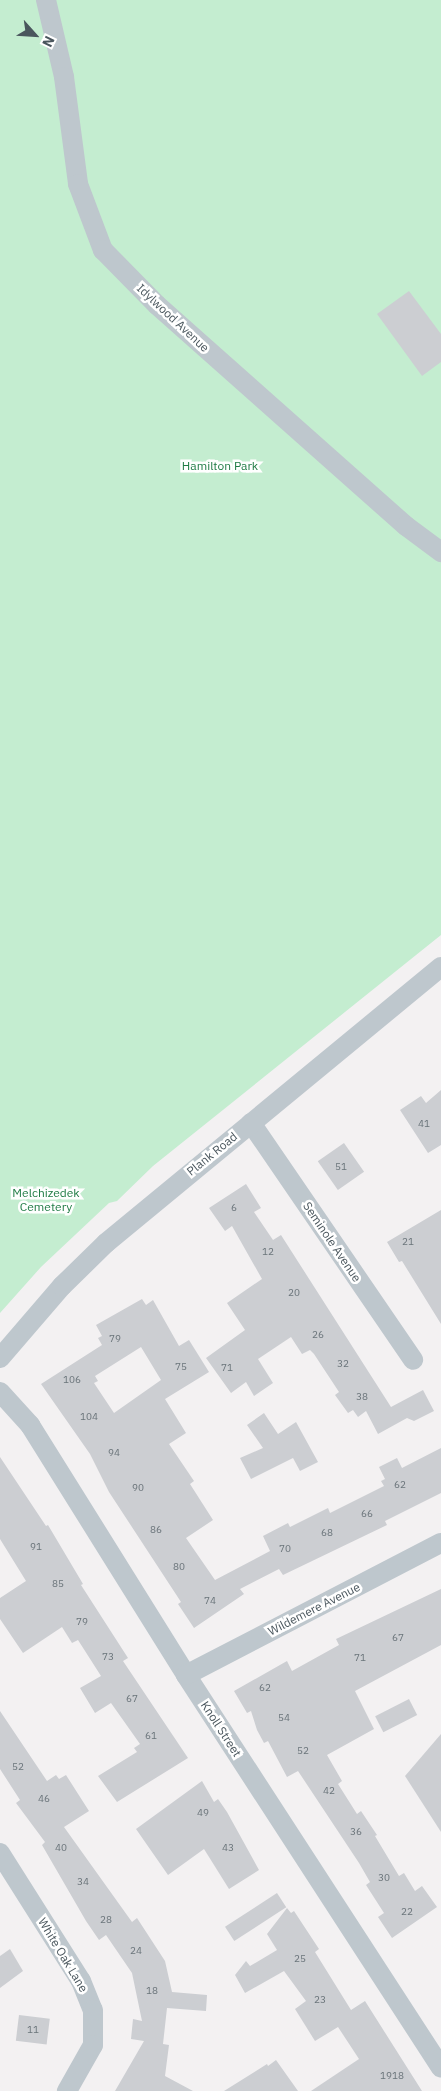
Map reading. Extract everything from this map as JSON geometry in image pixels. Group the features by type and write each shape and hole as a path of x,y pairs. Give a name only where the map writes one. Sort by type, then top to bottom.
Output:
{"street":[{"name":"Idylwood Avenue","path":"46,0 64,77 78,184 103,250 156,305 406,526 441,552"},
{"name":"Plank Road","path":"0,1358 62,1286 101,1248 441,967"},
{"name":"Seminole Avenue","path":"251,1124 413,1360"},
{"name":"Knoll Street","path":"0,1392 30,1426 186,1675 441,2068"},
{"name":"Wildemere Avenue","path":"186,1675 441,1543"},
{"name":"White Oak Lane","path":"0,1853 81,1981 93,2010 93,2045 76,2081 67,2091"}],"green space":[{"name":"Hamilton Park","path":"0,0 441,0 441,935 153,1166 117,1201 109,1203 41,1267 0,1313"}],"building":[{"path":"409,291 441,334 441,362 422,376 377,314"},
{"path":"441,1090 441,1145 428,1153 400,1110 421,1096 426,1103"},
{"path":"344,1143 364,1172 338,1190 318,1161"},
{"path":"246,1184 261,1208 254,1212 273,1240 281,1235 391,1407 423,1390 434,1411 414,1421 407,1418 378,1434 366,1411 358,1417 353,1410 348,1413 335,1395 339,1392 314,1354 310,1350 302,1354 291,1337 258,1359 273,1383 254,1396 246,1382 231,1393 206,1358 245,1330 227,1303 262,1279 232,1226 225,1231 209,1208"},
{"path":"441,1210 441,1324 402,1261 399,1262 387,1242"},
{"path":"142,1299 146,1305 153,1300 179,1346 189,1340 209,1372 165,1399 186,1433 169,1444 194,1481 190,1484 213,1520 186,1538 215,1580 270,1551 263,1536 288,1523 290,1527 328,1508 330,1513 384,1486 381,1481 385,1479 379,1467 397,1458 402,1468 441,1448 441,1493 385,1521 387,1525 283,1575 279,1569 240,1589 244,1594 194,1628 178,1604 181,1602 109,1492 90,1454 41,1384 102,1345 98,1338 102,1336 96,1325","holes":["141,1347 161,1380 114,1413 94,1383 98,1381 95,1376"]},
{"path":"264,1413 278,1434 296,1422 318,1462 300,1471 293,1458 251,1479 240,1458 263,1448 247,1425"},
{"path":"0,1457 46,1526 48,1525 83,1584 81,1585 128,1658 123,1661 188,1758 117,1802 98,1776 137,1752 134,1748 140,1744 111,1703 95,1713 80,1688 101,1676 78,1640 72,1643 62,1627 23,1653 0,1619 0,1598 26,1581 0,1539"},
{"path":"441,1589 441,1645 355,1691 374,1729 327,1755 342,1781 338,1784 357,1814 361,1811 377,1835 375,1836 399,1876 404,1873 415,1891 422,1886 437,1907 392,1938 378,1917 384,1913 366,1885 370,1882 359,1863 298,1771 287,1777 268,1741 264,1743 257,1730 251,1711 247,1713 234,1691 287,1661 292,1671 339,1645 336,1639"},
{"path":"409,1699 417,1715 383,1732 375,1716"},
{"path":"0,1711 47,1781 56,1775 59,1779 66,1775 89,1811 64,1827 132,1922 137,1918 165,1961 172,1992 207,1995 206,2011 167,2008 163,2044 169,2045 165,2076 193,2091 115,2091 144,2041 131,2039 133,2019 142,2021 132,1973 106,1935 99,1940 86,1921 42,1845 45,1842 16,1803 20,1800 0,1769"},
{"path":"441,1734 441,1832 405,1776"},
{"path":"202,1781 214,1802 218,1799 227,1812 259,1870 229,1889 204,1849 168,1875 136,1829"},
{"path":"277,1893 286,1907 234,1941 225,1927"},
{"path":"287,1908 291,1913 294,1911 319,1949 315,1952 351,2010 365,2001 422,2091 311,2091 359,2059 338,2027 315,2041 295,2009 306,2001 284,1971 245,1993 235,1975 246,1961 250,1966 277,1950 267,1934"},
{"path":"10,1949 23,1971 0,1988 0,1956"},
{"path":"19,2015 50,2019 47,2045 16,2041"},
{"path":"276,2060 298,2091 224,2091 267,2064 268,2066"}],"park label":[{"name":"Melchizedek Cemetery","path":"46,1200"}]}
